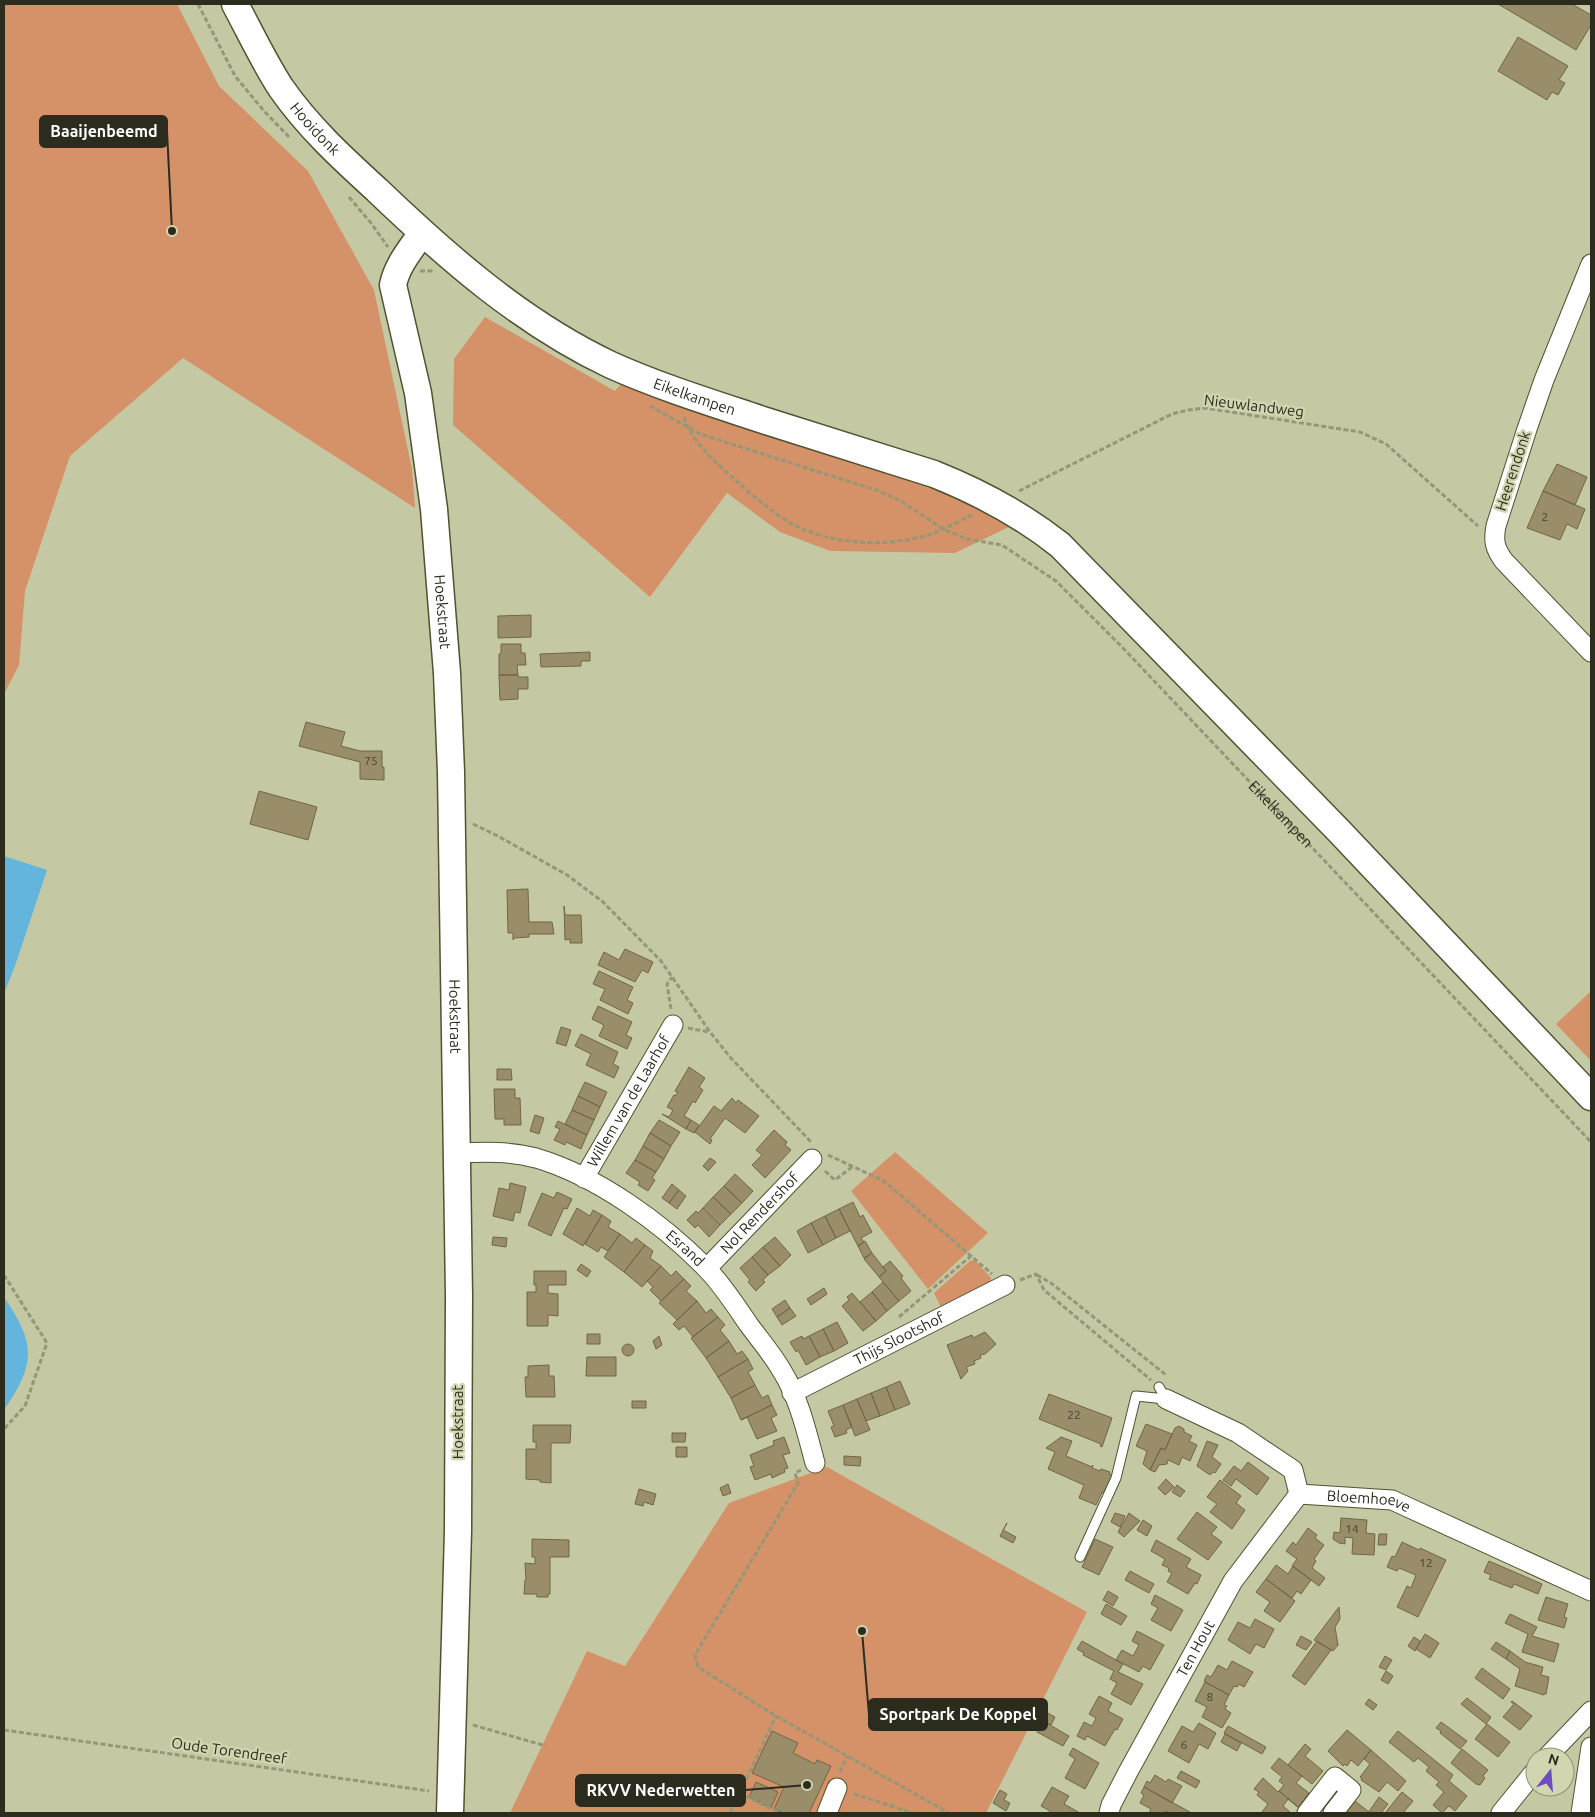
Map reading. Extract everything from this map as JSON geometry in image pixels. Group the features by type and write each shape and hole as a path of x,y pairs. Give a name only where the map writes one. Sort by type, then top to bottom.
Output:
{"street":[{"name":"Hooidonk","path":"235,4 266,64 304,118 337,154 422,233"},
{"name":"Eikelkampen","path":"422,233 522,313 563,339 609,364 686,395 934,474 995,503 1041,530 1075,559 1338,830 1591,1097"},
{"name":"Hoekstraat","path":"422,233 402,262 393,285 418,393 434,509 447,673 452,814 459,1296 458,1521 450,1804"},
{"name":"Heerendonk","path":"1495,533 1524,437 1544,380 1591,264"},
{"path":"1495,533 1494,546 1504,561 1591,652"},
{"name":"Willem van de Laarhof","path":"584,1178 673,1025"},
{"name":"Esrand","path":"457,1153 494,1152 515,1154 535,1158 561,1167 611,1193 643,1215 707,1268 783,1372 801,1413 815,1463"},
{"name":"Nol Rendershof","path":"707,1268 818,1153"},
{"name":"Thijs Slootshof","path":"792,1393 1005,1285"},
{"path":"1162,1393 1238,1433 1293,1470 1299,1494"},
{"name":"Bloemhoeve","path":"1299,1494 1392,1500 1591,1591"},
{"name":"Ten Hout","path":"1109,1813 1111,1805 1128,1772 1233,1581 1299,1494"},
{"path":"1557,1747 1591,1711"},
{"path":"1581,1813 1591,1747"},
{"path":"1307,1813 1335,1778 1351,1790 1333,1813"},
{"path":"1501,1813 1525,1783"},
{"path":"827,1813 837,1788"}],"lane":[{"path":"1080,1557 1116,1478 1136,1396 1162,1393"}],"path":[{"name":"Nieuwlandweg","path":"995,503 1172,414 1205,408 1360,432 1386,444 1479,527 1495,533"},
{"path":"687,428 715,461 746,489 788,522 807,530 843,540 870,542 899,541 927,535 995,503"},
{"name":"Eikelkampen","path":"943,529 967,539 1002,544 1056,580 1123,648 1591,1142"},
{"path":"452,814 498,836 574,879 603,902 661,961 710,1032 730,1057 818,1153 863,1170 884,1181 1005,1285 1036,1274 1051,1282 1173,1381"},
{"path":"892,1322 971,1256"},
{"path":"1036,1274 1044,1290 1162,1393"},
{"path":"4,1275 47,1343 25,1406 4,1429"},
{"path":"815,1463 795,1474 798,1482 695,1655 698,1667 776,1716 949,1813"},
{"path":"730,1813 776,1716"},
{"path":"453,1719 546,1746"},
{"name":"Oude Torendreef","path":"4,1730 450,1804"},
{"path":"837,1788 913,1813"},
{"path":"739,1793 780,1813"}],"shaded area":[{"path":"4,4 177,4 219,86 308,171 374,290 412,469 415,508 183,358 70,456 25,591 19,665 4,694"},
{"path":"485,317 615,391 625,379 946,488 1015,524 955,553 830,551 780,532 727,493 650,597 453,425 454,359"},
{"path":"1591,991 1591,1061 1556,1024"},
{"path":"895,1152 988,1233 928,1289 851,1191"},
{"path":"975,1260 991,1278 990,1287 942,1309 934,1293 970,1261"},
{"path":"827,1467 1087,1612 986,1813 510,1813 587,1651 625,1666 729,1503"}],"water":[{"path":"4,856 47,870 4,994"},
{"path":"4,1297 22,1328 28,1354 22,1379 4,1410"}],"building":[{"path":"1498,4 1572,4 1591,15 1591,25 1576,50"},
{"path":"1518,37 1568,66 1559,80 1565,83 1558,95 1552,92 1547,100 1498,71"},
{"path":"1557,464 1587,477 1575,505 1543,491"},
{"path":"1543,491 1585,509 1577,529 1567,524 1560,540 1527,528"},
{"path":"531,615 531,637 498,638 498,616"},
{"path":"501,644 521,644 521,653 525,653 526,665 517,665 518,675 499,675"},
{"path":"590,652 590,661 581,661 581,666 541,667 540,654"},
{"path":"499,675 528,677 528,689 518,689 518,699 500,700"},
{"path":"306,722 345,732 341,746 360,751 382,751 384,780 360,779 360,762 299,746"},
{"path":"259,791 317,807 308,840 250,824"},
{"path":"528,889 529,922 552,922 554,934 529,934 529,937 514,938 513,940 513,933 508,933 507,890"},
{"path":"564,906 565,915 581,915 582,943 570,943 570,939 565,940"},
{"path":"625,949 653,962 648,973 642,970 635,982 598,965 604,952 619,960"},
{"path":"599,971 633,987 627,1000 633,1003 628,1014 600,1000 605,989 593,984"},
{"path":"598,1006 632,1022 626,1035 632,1038 627,1049 599,1036 604,1025 592,1019"},
{"path":"561,1027 571,1030 566,1046 556,1043"},
{"path":"581,1034 618,1052 613,1064 619,1067 614,1078 586,1065 591,1054 575,1046"},
{"path":"689,1067 705,1078 699,1087 703,1090 695,1103 693,1101 684,1116 691,1120 686,1129 662,1114 669,1117 673,1110 667,1107 678,1092 675,1091"},
{"path":"497,1069 511,1069 512,1080 497,1080"},
{"path":"585,1082 607,1092 600,1107 578,1096"},
{"path":"494,1089 515,1089 515,1098 520,1098 521,1125 504,1125 504,1119 495,1119"},
{"path":"578,1096 600,1107 594,1120 572,1110"},
{"path":"732,1098 736,1103 738,1100 759,1116 745,1133 725,1118 710,1139 712,1140 710,1144 695,1132 714,1106 721,1111"},
{"path":"572,1110 594,1120 587,1135 565,1124"},
{"path":"535,1115 544,1118 539,1134 530,1131"},
{"path":"659,1120 680,1132 671,1146 650,1133"},
{"path":"691,1120 699,1125 694,1133 686,1129"},
{"path":"558,1121 587,1135 581,1149 566,1142 565,1145 554,1140 560,1129 555,1127"},
{"path":"774,1130 787,1142 785,1145 791,1150 765,1178 752,1165 762,1155 756,1150"},
{"path":"650,1133 671,1146 664,1159 643,1146"},
{"path":"643,1146 664,1159 656,1172 635,1160"},
{"path":"710,1158 716,1162 708,1171 703,1166"},
{"path":"635,1160 656,1172 652,1178 655,1180 648,1191 638,1185 640,1182 626,1173"},
{"path":"735,1174 753,1191 742,1203 724,1186"},
{"path":"510,1183 526,1187 520,1213 515,1212 513,1221 493,1216 499,1188 509,1190"},
{"path":"672,1184 679,1190 669,1203 662,1198"},
{"path":"724,1186 742,1203 731,1214 713,1197"},
{"path":"679,1190 686,1196 677,1209 669,1203"},
{"path":"557,1192 572,1199 567,1209 564,1208 551,1236 528,1225 542,1193 554,1198"},
{"path":"713,1197 731,1214 720,1225 703,1208"},
{"path":"853,1202 860,1217 863,1215 872,1232 861,1238 864,1242 858,1246 839,1209"},
{"path":"577,1208 590,1216 593,1210 602,1215 583,1246 563,1234"},
{"path":"703,1208 720,1225 709,1237 698,1225 695,1228 687,1220 696,1211 698,1213"},
{"path":"839,1209 850,1231 836,1238 825,1216"},
{"path":"602,1215 611,1221 608,1227 620,1234 608,1251 601,1247 598,1252 585,1244"},
{"path":"825,1216 836,1238 823,1245 811,1223"},
{"path":"811,1223 823,1245 808,1253 797,1231"},
{"path":"620,1234 632,1243 636,1238 645,1245 624,1272 604,1257"},
{"path":"493,1237 507,1238 506,1247 492,1245"},
{"path":"775,1237 791,1255 780,1266 763,1247"},
{"path":"865,1241 872,1253 864,1258 858,1246"},
{"path":"645,1245 653,1251 650,1258 661,1266 642,1287 624,1272"},
{"path":"763,1247 780,1266 768,1275 752,1257"},
{"path":"872,1253 886,1271 879,1277 864,1259"},
{"path":"752,1257 768,1275 763,1280 765,1282 756,1291 740,1268"},
{"path":"890,1261 903,1276 901,1278 911,1291 899,1301 879,1277 886,1271 883,1267"},
{"path":"581,1264 591,1271 587,1277 577,1270"},
{"path":"661,1266 671,1276 676,1271 684,1279 661,1301 650,1290 653,1287 647,1281"},
{"path":"534,1271 566,1271 566,1285 548,1285 548,1293 558,1294 558,1316 548,1315 548,1326 527,1326 527,1292 536,1292"},
{"path":"684,1279 691,1286 686,1291 697,1301 677,1320 659,1303"},
{"path":"883,1282 899,1301 887,1311 872,1292"},
{"path":"824,1288 827,1294 811,1305 807,1299"},
{"path":"872,1292 887,1311 876,1321 860,1302"},
{"path":"852,1293 876,1321 863,1331 842,1306 849,1300 847,1297"},
{"path":"785,1300 790,1308 777,1317 772,1309"},
{"path":"697,1301 706,1313 711,1309 718,1317 693,1337 684,1326 679,1330 673,1324"},
{"path":"790,1308 796,1316 782,1325 777,1317"},
{"path":"718,1317 725,1325 720,1330 729,1341 706,1358 691,1338"},
{"path":"837,1322 848,1343 834,1351 823,1329"},
{"path":"823,1329 834,1351 820,1357 809,1336"},
{"path":"985,1332 996,1344 985,1354 980,1355 981,1358 974,1361 975,1364 966,1367 968,1371 961,1379 947,1345 972,1335 973,1338"},
{"path":"587,1334 600,1334 600,1344 587,1344"},
{"path":"659,1336 662,1345 656,1349 653,1341"},
{"path":"802,1336 803,1339 809,1336 820,1357 806,1365 798,1350 796,1352 790,1342"},
{"path":"729,1341 737,1354 742,1351 748,1359 718,1377 706,1358"},
{"path":"628,1344 634,1350 628,1356 622,1350"},
{"path":"587,1357 616,1357 616,1376 586,1376"},
{"path":"748,1359 753,1369 748,1372 755,1385 731,1398 718,1377"},
{"path":"549,1365 549,1376 554,1376 555,1397 526,1397 525,1377 528,1377 528,1366"},
{"path":"900,1381 910,1404 895,1410 886,1387"},
{"path":"755,1385 762,1398 768,1395 772,1405 741,1420 731,1398"},
{"path":"886,1387 895,1410 880,1416 871,1393"},
{"path":"871,1393 880,1416 866,1421 857,1399"},
{"path":"1049,1394 1112,1418 1102,1447 1100,1446 1101,1444 1039,1419"},
{"path":"857,1399 870,1430 855,1436 843,1405"},
{"path":"632,1401 646,1401 646,1408 632,1408"},
{"path":"772,1405 777,1415 771,1418 777,1431 757,1439 747,1417"},
{"path":"843,1405 852,1427 846,1430 847,1433 835,1437 831,1427 834,1426 828,1411"},
{"path":"1146,1424 1172,1434 1165,1450 1161,1448 1150,1470 1143,1464 1147,1451 1136,1446"},
{"path":"533,1425 571,1425 570,1443 551,1443 551,1483 526,1479 526,1449 536,1449 536,1442 533,1442"},
{"path":"1179,1426 1184,1429 1184,1432 1192,1436 1189,1441 1197,1445 1190,1461 1182,1457 1179,1465 1168,1460 1167,1464 1159,1465 1155,1472 1150,1470 1161,1448 1165,1450 1175,1428"},
{"path":"672,1433 686,1433 685,1442 672,1442"},
{"path":"784,1437 790,1453 783,1455 788,1468 784,1469 785,1472 772,1478 771,1474 755,1480 750,1467 754,1466 750,1455 774,1445 773,1441"},
{"path":"1061,1437 1072,1441 1066,1456 1092,1467 1093,1465 1092,1468 1100,1471 1101,1469 1110,1472 1109,1474 1112,1475 1105,1493 1102,1492 1096,1505 1079,1498 1084,1485 1048,1469 1055,1452 1046,1448"},
{"path":"1207,1441 1218,1445 1212,1457 1221,1464 1215,1473 1213,1472 1210,1475 1197,1466"},
{"path":"676,1447 687,1447 687,1457 676,1457"},
{"path":"844,1456 861,1457 860,1466 844,1465"},
{"path":"1248,1462 1269,1478 1257,1495 1236,1479 1231,1486 1223,1480 1234,1466 1241,1471"},
{"path":"1166,1479 1174,1487 1165,1495 1158,1488"},
{"path":"1220,1480 1241,1496 1236,1503 1245,1510 1232,1529 1210,1512 1217,1504 1207,1497"},
{"path":"728,1484 731,1493 723,1496 720,1488"},
{"path":"1177,1485 1185,1491 1180,1497 1172,1492"},
{"path":"639,1489 656,1494 653,1505 644,1502 643,1506 635,1504"},
{"path":"1197,1512 1217,1527 1211,1534 1222,1542 1208,1560 1177,1539"},
{"path":"1115,1513 1125,1516 1120,1527 1111,1522"},
{"path":"1129,1513 1140,1521 1124,1537 1118,1532"},
{"path":"1341,1518 1367,1520 1366,1533 1375,1534 1374,1555 1352,1554 1353,1538 1345,1537 1345,1544 1333,1539 1334,1532 1340,1533"},
{"path":"1143,1520 1152,1526 1147,1536 1137,1530"},
{"path":"1308,1528 1317,1535 1315,1538 1324,1545 1314,1559 1316,1561 1312,1568 1325,1578 1319,1586 1292,1566 1297,1559 1286,1551 1293,1542 1296,1545"},
{"path":"1003,1530 1016,1537 1013,1543 1000,1536"},
{"path":"1379,1534 1387,1534 1386,1545 1378,1545"},
{"path":"532,1539 569,1540 569,1557 550,1557 550,1594 548,1594 548,1597 537,1597 537,1594 524,1594 526,1580 525,1563 535,1564 535,1557 532,1557"},
{"path":"1095,1539 1113,1547 1099,1575 1082,1567"},
{"path":"1156,1540 1191,1559 1186,1567 1201,1575 1197,1584 1195,1583 1188,1594 1167,1582 1172,1573 1168,1571 1169,1568 1162,1565 1165,1559 1151,1551"},
{"path":"1402,1542 1446,1560 1418,1617 1397,1607 1407,1586 1411,1588 1416,1575 1399,1568 1397,1571 1387,1567 1392,1556 1395,1557"},
{"path":"1489,1561 1542,1584 1538,1594 1514,1584 1512,1588 1489,1579 1491,1575 1484,1572"},
{"path":"1276,1565 1288,1574 1293,1566 1311,1580 1301,1594 1297,1591 1292,1598 1266,1579"},
{"path":"1130,1571 1154,1584 1149,1593 1125,1580"},
{"path":"1266,1579 1295,1601 1280,1622 1264,1611 1270,1602 1256,1592"},
{"path":"1108,1591 1118,1597 1113,1606 1103,1600"},
{"path":"1155,1595 1183,1610 1171,1631 1151,1620 1158,1608 1151,1604"},
{"path":"1546,1597 1568,1604 1564,1617 1567,1618 1564,1628 1538,1620"},
{"path":"1106,1604 1127,1616 1121,1625 1101,1614"},
{"path":"1339,1607 1340,1619 1335,1627 1338,1645 1333,1651 1314,1640"},
{"path":"1510,1614 1537,1627 1532,1636 1559,1644 1554,1662 1522,1652 1528,1634 1505,1623"},
{"path":"1255,1619 1274,1629 1264,1648 1256,1644 1250,1654 1228,1640 1238,1622 1250,1628"},
{"path":"1137,1631 1164,1645 1150,1670 1143,1666 1139,1672 1116,1660 1122,1650 1133,1656 1139,1645 1132,1641"},
{"path":"1425,1634 1439,1643 1430,1658 1416,1649"},
{"path":"1301,1636 1312,1642 1306,1650 1296,1645"},
{"path":"1414,1637 1420,1641 1415,1651 1408,1646"},
{"path":"1082,1641 1123,1664 1118,1672 1143,1684 1131,1705 1111,1694 1117,1683 1110,1679 1114,1671 1083,1655 1084,1653 1077,1649"},
{"path":"1317,1641 1331,1650 1305,1685 1292,1676"},
{"path":"1496,1642 1510,1651 1506,1659 1491,1649"},
{"path":"1510,1651 1525,1662 1543,1667 1541,1675 1549,1677 1546,1694 1515,1686 1520,1669 1506,1659"},
{"path":"1385,1656 1392,1660 1386,1670 1379,1667"},
{"path":"1232,1661 1253,1672 1244,1687 1239,1684 1237,1687 1234,1686 1229,1695 1204,1681 1207,1675 1211,1677 1218,1665 1227,1670"},
{"path":"1482,1668 1510,1689 1503,1699 1475,1678"},
{"path":"1386,1671 1393,1676 1388,1684 1381,1680"},
{"path":"1205,1682 1229,1695 1224,1705 1227,1706 1225,1709 1231,1713 1222,1728 1202,1717 1207,1707 1195,1701"},
{"path":"1099,1696 1112,1703 1108,1711 1123,1719 1105,1746 1087,1736 1085,1740 1077,1736 1084,1722 1092,1726 1096,1718 1089,1714"},
{"path":"1467,1698 1491,1717 1486,1724 1461,1704"},
{"path":"1369,1699 1377,1705 1373,1710 1365,1704"},
{"path":"1512,1701 1532,1716 1520,1730 1503,1717 1514,1704"},
{"path":"1042,1710 1055,1717 1051,1725 1038,1718"},
{"path":"1043,1721 1069,1736 1063,1746 1037,1732"},
{"path":"1441,1722 1467,1741 1460,1749 1436,1728"},
{"path":"1199,1723 1216,1733 1208,1749 1199,1744 1189,1763 1168,1751 1182,1726 1193,1732"},
{"path":"1487,1724 1510,1742 1498,1757 1475,1739"},
{"path":"1228,1726 1266,1747 1262,1754 1224,1733"},
{"path":"1347,1730 1371,1750 1358,1766 1351,1760 1347,1766 1345,1764 1343,1766 1328,1751"},
{"path":"772,1731 798,1743 793,1753 815,1764 817,1760 831,1766 809,1813 783,1813 774,1809 784,1787 752,1773"},
{"path":"1398,1731 1453,1775 1449,1781 1467,1796 1455,1811 1449,1806 1442,1813 1433,1805 1444,1792 1436,1785 1439,1782 1426,1771 1429,1767 1418,1758 1414,1762 1389,1742"},
{"path":"1225,1734 1241,1743 1237,1751 1221,1742"},
{"path":"1305,1744 1311,1749 1305,1756 1323,1771 1312,1784 1288,1765"},
{"path":"1073,1748 1099,1763 1085,1789 1065,1778 1075,1759 1069,1755"},
{"path":"1462,1749 1488,1770 1483,1776 1485,1778 1480,1785 1476,1784 1451,1763"},
{"path":"1371,1750 1406,1781 1398,1791 1387,1782 1379,1792 1361,1780 1362,1778 1360,1777 1370,1764 1364,1759"},
{"path":"1279,1758 1302,1776 1296,1783 1309,1793 1298,1807 1279,1791 1284,1785 1279,1781 1282,1777 1271,1768"},
{"path":"1181,1771 1200,1781 1196,1788 1177,1778"},
{"path":"1155,1775 1166,1782 1168,1779 1182,1786 1172,1803 1144,1787 1147,1781 1150,1783"},
{"path":"1263,1778 1298,1807 1288,1799 1283,1806 1291,1813 1263,1813 1268,1804 1257,1795 1259,1792 1254,1789"},
{"path":"756,1782 778,1792 771,1808 749,1797"},
{"path":"1052,1787 1069,1796 1064,1804 1080,1813 1049,1813 1050,1811 1041,1806"},
{"path":"1144,1787 1190,1813 1169,1813 1165,1811 1164,1813 1149,1813 1151,1809 1140,1803 1144,1795 1141,1793"},
{"path":"1000,1790 1007,1794 1004,1800 1010,1803 1006,1811 993,1803"},
{"path":"1402,1792 1413,1801 1403,1813 1385,1813"},
{"path":"1379,1797 1388,1804 1381,1813 1368,1813"},
{"path":"1355,1801 1369,1812 1346,1813"}],"place":[{"name":"Baaijenbeemd","path":"172,231"},
{"name":"Sportpark De Koppel","path":"862,1631"},
{"name":"RKVV Nederwetten","path":"807,1785"}]}
